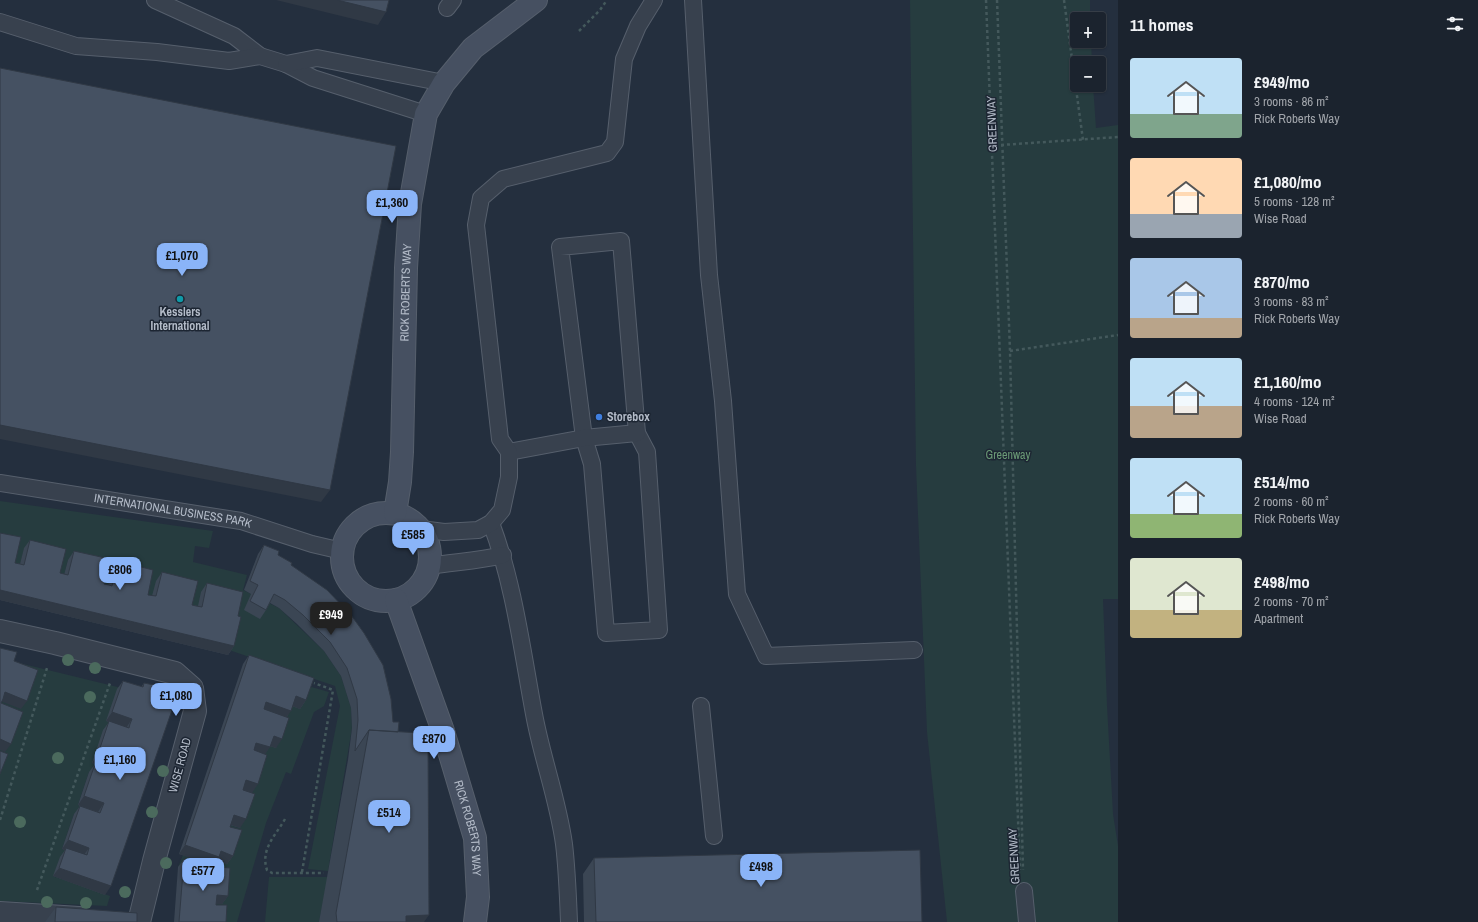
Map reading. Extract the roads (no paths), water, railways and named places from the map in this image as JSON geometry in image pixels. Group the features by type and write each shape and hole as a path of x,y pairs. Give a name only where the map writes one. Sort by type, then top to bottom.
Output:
{"street":[{"name":"RICK ROBERTS WAY","path":"395,513 400,482 402,452 406,268 410,204 426,114 444,83 473,48 536,0"},
{"path":"377,513 395,513 410,519 421,529 430,547 430,566 426,578 418,588 408,596 396,600 382,601 368,598 356,589 347,578 342,565 342,551 348,534 360,520 377,513"},
{"name":"RICK ROBERTS WAY","path":"396,600 443,731 475,838 478,897 475,922"},
{"name":"WISE ROAD","path":"0,631 175,673 192,688 195,711 154,861 132,922"},
{"path":"0,913 98,920"}],"lane":[{"path":"155,0 234,36 260,56 286,64 313,78 426,114"},
{"path":"421,529 444,532 478,530 491,523 502,510 509,477 509,452 500,439 476,225 481,198 504,179 607,153 615,142 624,59 638,26 654,0"},
{"path":"694,0 709,275 723,401 738,594 766,656 914,650"},
{"path":"0,22 76,46 157,52 229,61 260,56"},
{"path":"286,64 317,58 444,83"},
{"path":"621,241 637,433 647,452 659,630 606,633 592,464 584,438 560,247 621,241"},
{"path":"509,452 584,438 637,433"},
{"name":"INTERNATIONAL BUSINESS PARK","path":"0,483 241,521 312,544 342,551"},
{"path":"491,523 503,555 535,716 558,813 564,844 569,922"},
{"path":"430,566 467,560 481,561 503,555"},
{"path":"701,706 714,836"},
{"path":"1024,891 1027,922"}],"place":[{"name":"Kesslers International","path":"180,299"},
{"name":"Storebox","path":"599,417"}],"park label":[{"name":"Greenway","path":"1008,455"}]}
